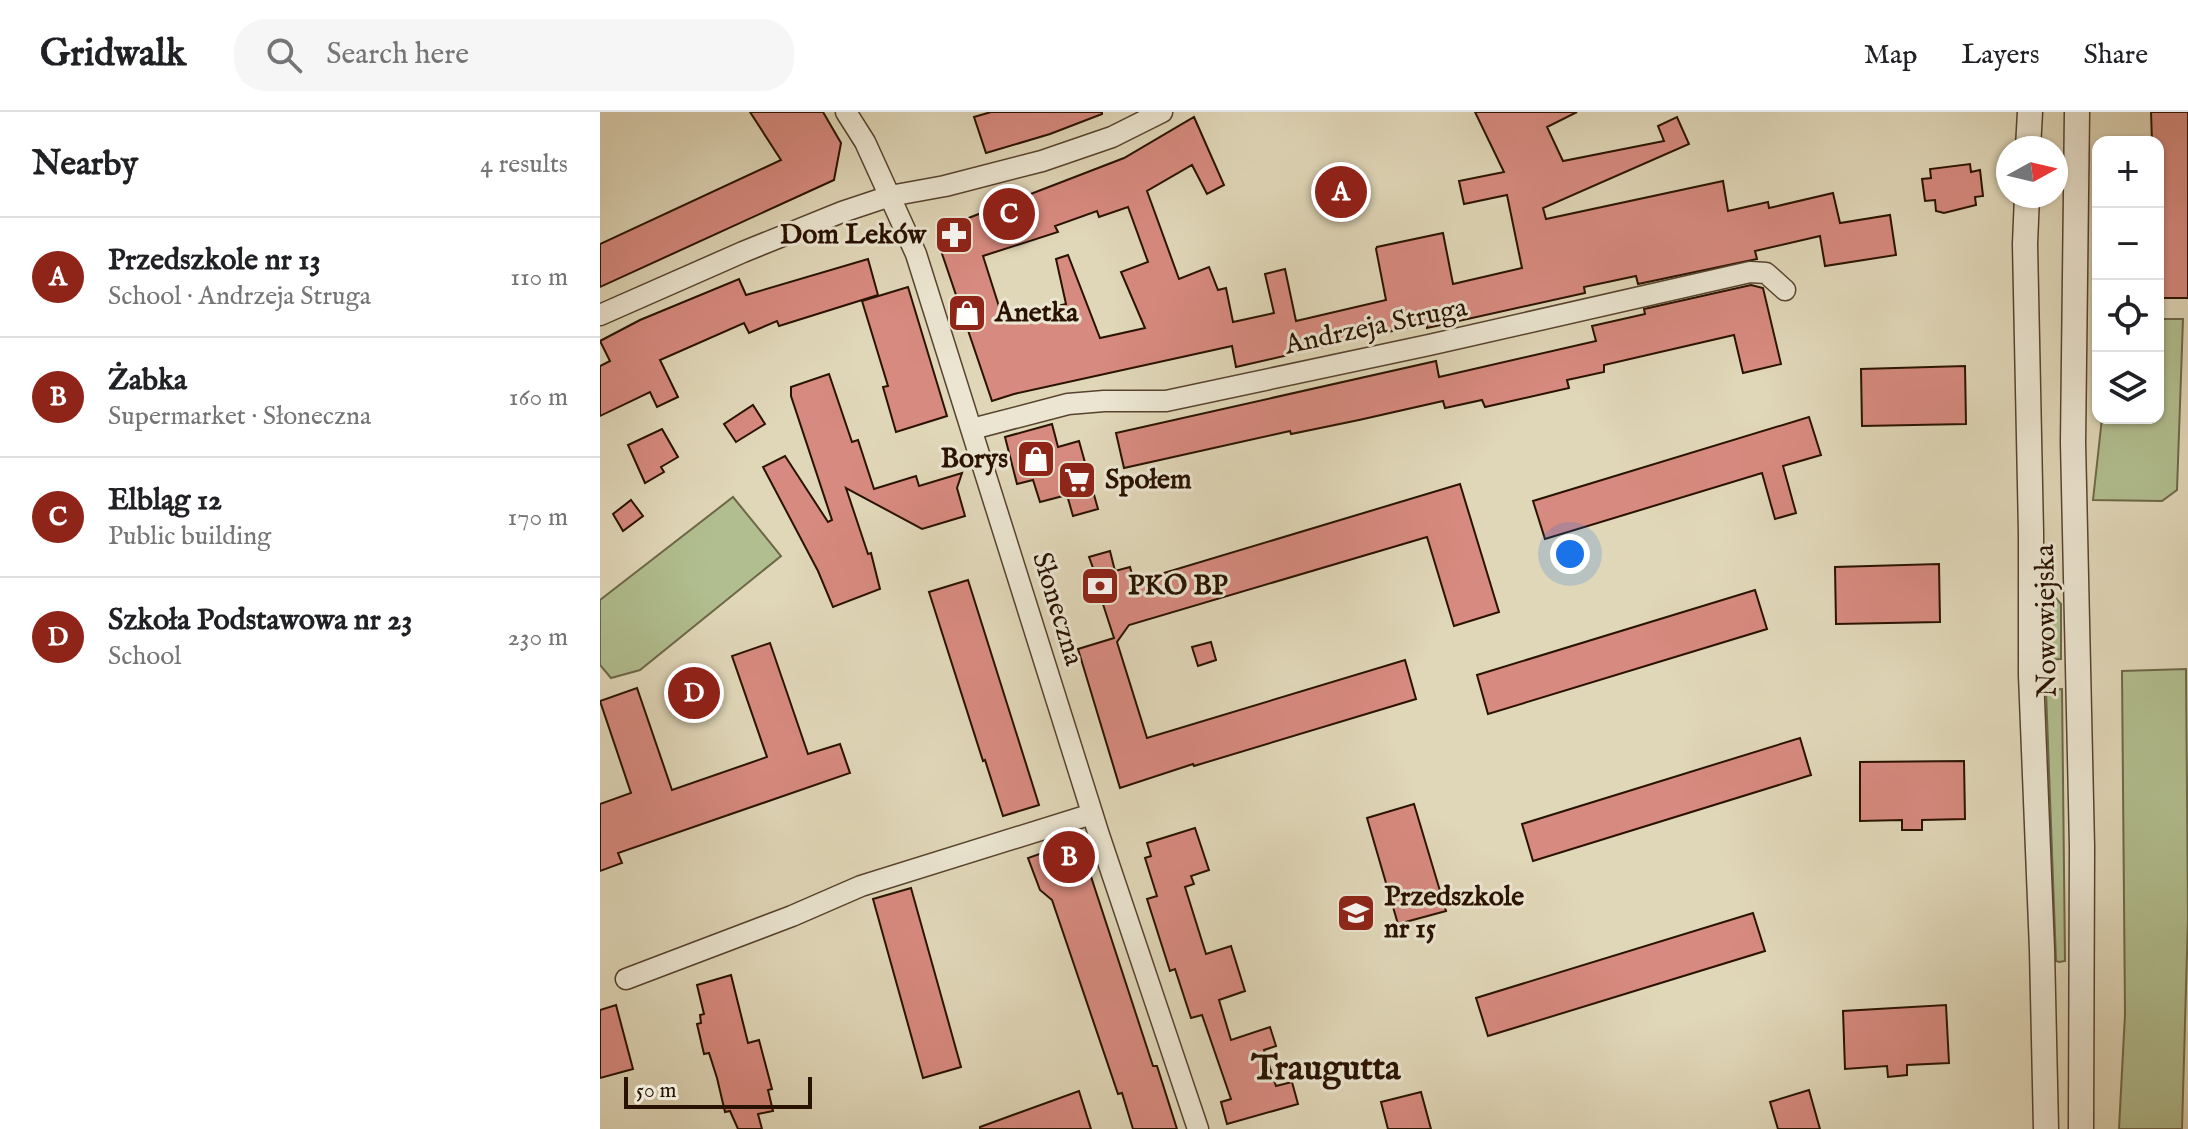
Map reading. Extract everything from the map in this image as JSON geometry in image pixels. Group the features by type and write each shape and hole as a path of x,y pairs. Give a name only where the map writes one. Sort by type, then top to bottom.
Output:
{"street":[{"name":"Słoneczna","path":"846,112 865,142 916,254 1092,814 1198,1129"},
{"path":"600,315 827,217 890,196 945,186 1042,161 1112,137 1162,112"},
{"path":"2029,136 2030,112"},
{"name":"Nowowiejska","path":"2077,112 2073,442 2082,847 2081,1129"},
{"name":"Nowowiejska","path":"2026,208 2031,675 2046,1129"},
{"name":"Andrzeja Struga","path":"972,429 1068,404 1166,401 1750,272 1766,273 1785,290"},
{"path":"626,979 792,916 861,886 1092,814"}],"green space":[{"path":"2164,319 2183,319 2177,490 2162,501 2093,500 2101,424 2164,424"},
{"path":"733,497 781,556 640,670 611,678 600,665 600,600"},
{"path":"2042,587 2046,587 2061,604 2061,659 2045,660"},
{"path":"2186,669 2188,918 2182,1129 2119,1129 2125,1014 2122,671"},
{"path":"2062,689 2065,961 2059,962 2056,961 2046,690"}],"building":[{"path":"750,112 823,112 841,143 834,180 600,287 600,244 781,160"},
{"path":"991,112 1102,114 986,153 974,117"},
{"path":"1475,112 1577,112 1547,127 1563,161 1664,141 1658,126 1677,117 1689,144 1543,208 1546,219 1723,181 1728,211 1768,202 1769,208 1833,193 1840,223 1890,215 1896,255 1825,266 1820,236 1755,251 1757,259 1638,284 1636,276 1584,287 1585,293 1427,328 1427,323 1236,367 1232,346 992,401 936,236 953,224 1124,158 1194,117 1224,185 1207,194 1192,165 1147,191 1179,279 1209,267 1218,290 1226,288 1233,322 1274,313 1265,274 1285,269 1296,321 1386,300 1377,247 1443,233 1453,284 1522,268 1507,195 1464,204 1459,181 1504,172","holes":["1128,207 1148,262 1121,272 1145,328 1100,338 1068,255 1056,259 1066,304 1003,319 983,256 1058,232 1055,226 1097,211 1099,217"]},
{"path":"2151,112 2188,112 2188,298 2164,298 2164,136 2152,136"},
{"path":"1970,164 1971,172 1980,170 1983,196 1975,197 1976,205 1944,213 1936,211 1935,200 1925,201 1922,179 1931,178 1930,169"},
{"path":"868,259 878,295 779,326 777,321 749,333 744,323 660,360 678,397 657,407 650,392 600,416 600,366 610,361 600,341 640,320 739,279 746,295"},
{"path":"1751,285 1763,288 1781,364 1743,373 1734,335 1604,365 1604,372 1567,380 1569,388 1485,407 1482,400 1445,408 1443,401 1124,468 1116,433 1436,361 1439,377 1596,341 1592,326 1645,314 1644,309"},
{"path":"908,287 947,416 896,432 883,387 888,386 862,301"},
{"path":"1965,366 1966,424 1862,426 1861,369"},
{"path":"829,374 852,442 858,440 874,489 916,476 919,486 962,473 957,488 965,516 922,529 846,488 868,554 871,553 880,589 833,607 818,571 763,467 785,456 828,522 832,520 791,396 791,387"},
{"path":"753,405 765,424 736,442 724,424"},
{"path":"1809,417 1821,455 1783,466 1796,513 1775,519 1762,473 1545,539 1533,501"},
{"path":"1052,424 1058,447 1079,441 1098,509 1073,516 1067,495 1040,502 1033,480 1017,484 1005,437"},
{"path":"662,429 678,457 661,467 664,472 645,483 628,445"},
{"path":"1460,484 1499,612 1454,626 1427,537 1129,625 1117,642 1147,738 1405,660 1416,699 1120,788 1078,649 1114,638 1099,592 1094,594 1087,570 1093,568 1089,557 1110,551 1115,571 1130,567 1134,582"},
{"path":"631,500 643,516 623,531 613,514"},
{"path":"1939,564 1940,622 1836,624 1835,567"},
{"path":"968,580 1039,805 1003,816 929,592"},
{"path":"1755,590 1767,629 1488,714 1477,675"},
{"path":"1211,642 1216,660 1198,666 1192,647"},
{"path":"770,643 808,754 840,744 850,773 618,853 622,863 600,871 600,804 631,793 600,701 637,688 672,790 767,757 732,656"},
{"path":"1800,738 1811,775 1533,861 1522,824"},
{"path":"1964,761 1965,819 1922,820 1922,830 1902,830 1902,820 1860,821 1860,762"},
{"path":"1414,804 1446,911 1398,924 1367,818"},
{"path":"1195,828 1209,870 1191,876 1194,884 1185,887 1206,954 1231,946 1245,991 1219,1000 1231,1040 1270,1027 1276,1046 1264,1050 1276,1086 1292,1082 1298,1104 1227,1124 1221,1102 1231,1099 1202,1015 1191,1018 1175,969 1170,971 1147,899 1157,896 1145,858 1151,856 1147,843"},
{"path":"1079,840 1153,1066 1157,1066 1177,1129 1133,1129 1122,1093 1118,1094 1052,900 1040,890 1028,858"},
{"path":"911,888 961,1067 923,1078 873,899"},
{"path":"1753,913 1765,951 1488,1036 1476,998"},
{"path":"731,975 748,1043 759,1040 772,1089 768,1090 773,1111 758,1114 762,1129 738,1129 730,1111 725,1112 717,1078 709,1053 704,1054 697,1024 701,1023 700,1015 704,1014 697,985"},
{"path":"616,1005 633,1069 600,1078 600,1010"},
{"path":"1946,1005 1949,1063 1907,1065 1907,1075 1888,1077 1887,1066 1845,1069 1843,1011"},
{"path":"1809,1090 1820,1129 1778,1129 1770,1102"},
{"path":"1079,1091 1091,1129 980,1129 980,1127"},
{"path":"1421,1092 1431,1129 1388,1129 1381,1102"}],"place":[{"name":"Przedszkole nr 13","path":"1341,192"},
{"name":"Elbląg 12","path":"1009,214"},
{"name":"Dom Leków","path":"954,235"},
{"name":"Anetka","path":"967,313"},
{"name":"Borys","path":"1036,459"},
{"name":"Społem","path":"1077,480"},
{"name":"PKO BP","path":"1100,586"},
{"name":"Szkoła Podstawowa nr 23","path":"694,693"},
{"name":"Żabka","path":"1069,857"},
{"name":"Przedszkole nr 15","path":"1356,913"}],"district":[{"name":"Traugutta","path":"1326,1069"}]}
